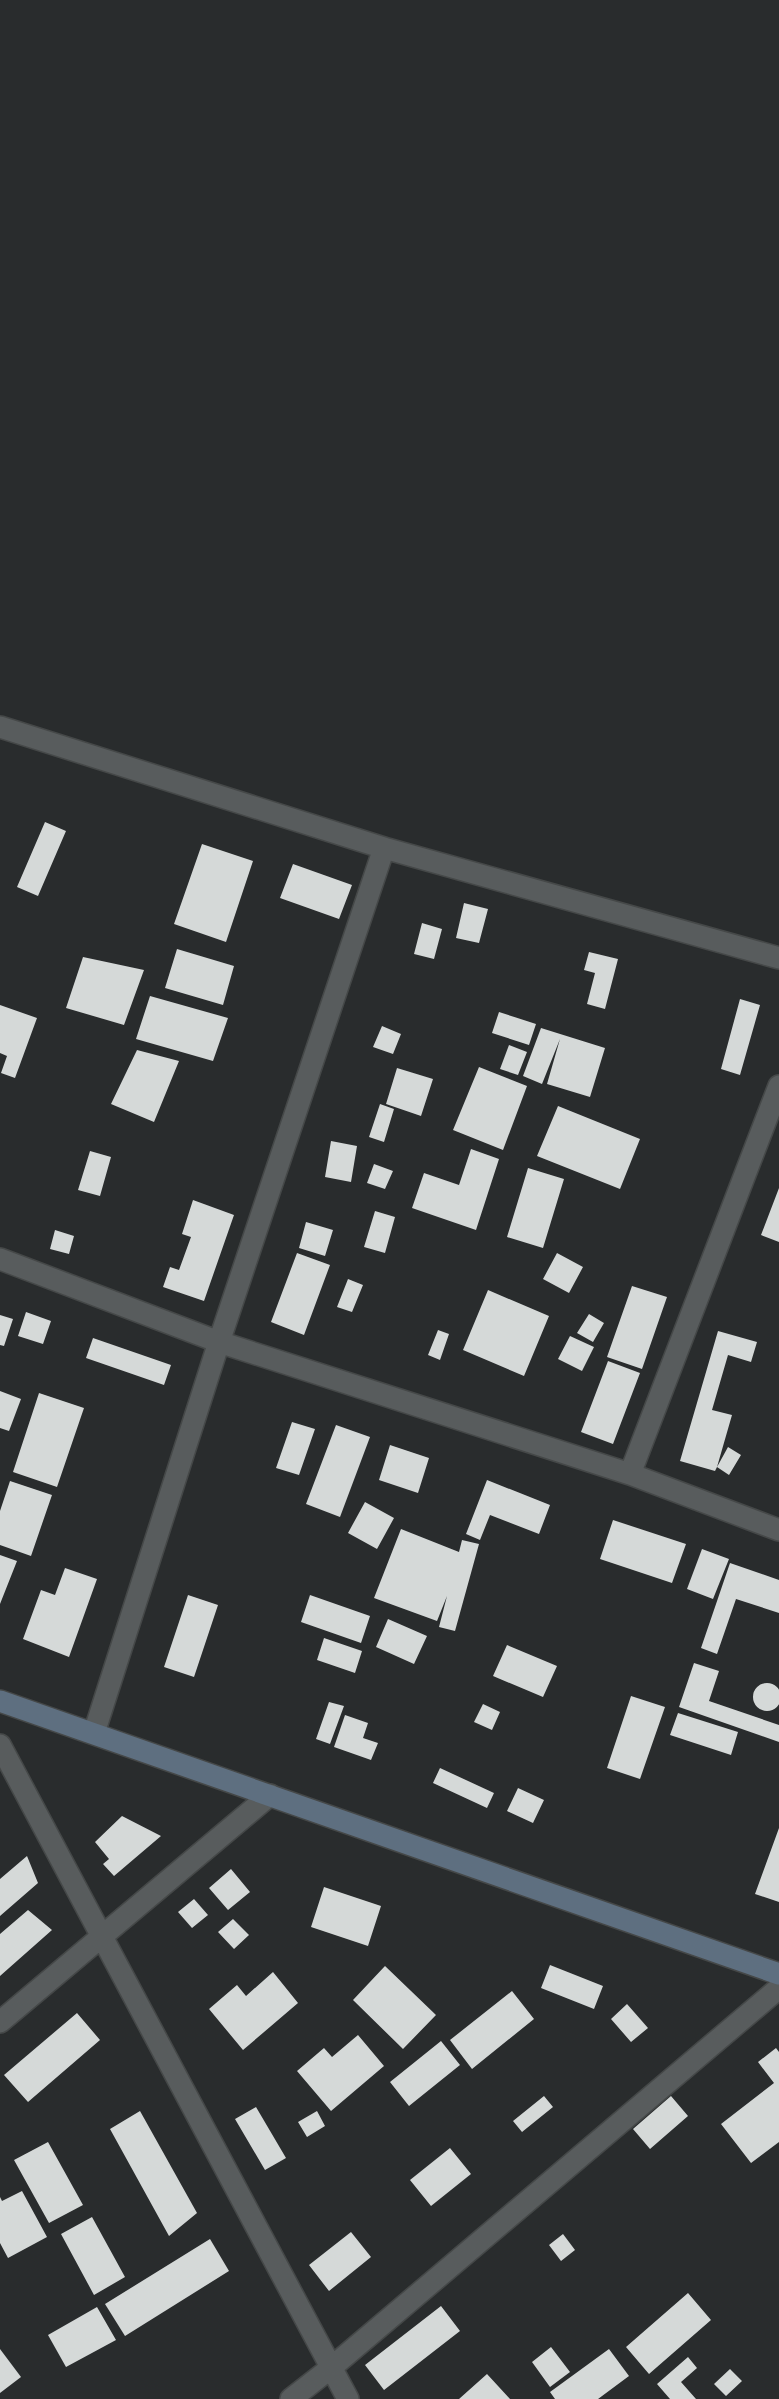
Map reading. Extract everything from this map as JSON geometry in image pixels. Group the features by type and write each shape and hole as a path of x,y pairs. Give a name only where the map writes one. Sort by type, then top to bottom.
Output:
{"street":[{"path":"0,727 384,848 779,958"},
{"path":"94,1733 219,1342 384,848"},
{"path":"630,1474 779,1086"},
{"path":"0,1259 219,1342 630,1474 779,1530"},
{"path":"0,1701 779,1974"},
{"path":"0,1745 348,2399"},
{"path":"0,2022 271,1795"},
{"path":"291,2399 779,1988"}],"building":[{"path":"45,822 66,831 38,896 17,887"},
{"path":"202,844 253,861 226,942 174,924"},
{"path":"293,864 352,885 339,919 280,898"},
{"path":"464,903 488,909 479,943 456,938"},
{"path":"422,923 442,929 434,959 414,954"},
{"path":"177,949 234,966 223,1005 165,988"},
{"path":"589,952 618,959 605,1009 587,1004 595,973 584,970"},
{"path":"83,957 144,970 124,1025 66,1008"},
{"path":"150,996 228,1018 213,1061 136,1039"},
{"path":"740,999 760,1005 740,1075 721,1069"},
{"path":"0,1005 37,1018 15,1078 1,1073 7,1056 0,1053"},
{"path":"499,1012 536,1024 529,1045 492,1033"},
{"path":"382,1026 401,1034 393,1054 373,1047"},
{"path":"541,1028 605,1048 590,1097 547,1084 560,1039 542,1084 523,1076"},
{"path":"509,1045 527,1052 518,1075 500,1069"},
{"path":"137,1050 179,1061 154,1122 111,1104"},
{"path":"479,1067 527,1086 503,1150 453,1130"},
{"path":"397,1068 433,1079 421,1116 386,1104"},
{"path":"380,1104 394,1109 384,1142 369,1137"},
{"path":"558,1106 640,1139 620,1189 537,1156"},
{"path":"331,1141 357,1146 351,1182 325,1177"},
{"path":"471,1149 499,1159 476,1230 412,1208 424,1173 459,1185"},
{"path":"90,1151 111,1157 100,1196 78,1190"},
{"path":"374,1164 393,1171 385,1189 367,1183"},
{"path":"528,1168 564,1179 543,1248 507,1237"},
{"path":"779,1188 779,1242 761,1235"},
{"path":"193,1200 234,1215 204,1301 163,1287 170,1267 179,1270 191,1237 182,1234"},
{"path":"375,1211 395,1217 385,1253 364,1247"},
{"path":"306,1222 333,1230 325,1256 299,1248"},
{"path":"55,1230 74,1236 69,1254 50,1249"},
{"path":"297,1253 330,1265 304,1335 271,1322"},
{"path":"557,1253 583,1267 569,1293 543,1279"},
{"path":"348,1279 363,1285 352,1312 337,1307"},
{"path":"632,1286 667,1297 642,1369 607,1357"},
{"path":"488,1290 549,1316 524,1376 463,1350"},
{"path":"26,1312 51,1321 43,1344 18,1336"},
{"path":"589,1314 604,1323 593,1342 577,1333"},
{"path":"0,1315 13,1319 4,1346 0,1345"},
{"path":"438,1330 449,1334 440,1360 428,1355"},
{"path":"718,1331 757,1342 751,1362 728,1355 712,1410 732,1415 715,1471 680,1461"},
{"path":"570,1336 594,1347 582,1371 558,1359"},
{"path":"93,1338 171,1365 164,1385 86,1358"},
{"path":"608,1361 640,1373 613,1444 581,1432"},
{"path":"0,1391 21,1399 9,1431 0,1428"},
{"path":"39,1393 84,1408 57,1487 13,1472"},
{"path":"292,1422 315,1429 299,1475 276,1468"},
{"path":"336,1425 370,1437 340,1517 306,1504"},
{"path":"390,1445 429,1458 418,1493 379,1480"},
{"path":"728,1447 741,1455 729,1475 717,1467"},
{"path":"487,1480 550,1505 539,1534 490,1515 480,1540 466,1534"},
{"path":"10,1481 52,1495 31,1556 0,1545 0,1511"},
{"path":"365,1502 394,1518 377,1549 348,1533"},
{"path":"613,1520 686,1544 672,1583 600,1559"},
{"path":"401,1529 459,1552 462,1540 479,1544 455,1631 439,1627 447,1596 437,1621 374,1598"},
{"path":"702,1549 729,1559 713,1599 687,1589"},
{"path":"0,1555 17,1561 0,1604"},
{"path":"730,1563 779,1580 779,1613 736,1599 717,1654 701,1648"},
{"path":"65,1568 97,1579 69,1657 23,1639 41,1590 55,1595"},
{"path":"188,1595 218,1605 194,1677 164,1667"},
{"path":"310,1595 370,1616 361,1643 301,1622"},
{"path":"388,1619 427,1636 414,1664 376,1647"},
{"path":"324,1638 362,1651 355,1673 317,1660"},
{"path":"507,1645 557,1666 543,1697 493,1676"},
{"path":"694,1663 719,1671 709,1701 779,1725 779,1742 679,1707"},
{"path":"767,1683 777,1687 781,1697 777,1707 767,1711 757,1707 753,1697 757,1687"},
{"path":"631,1696 665,1707 640,1779 607,1768"},
{"path":"329,1702 344,1706 330,1744 316,1739"},
{"path":"483,1704 500,1712 492,1730 474,1722"},
{"path":"678,1713 738,1732 731,1755 670,1735"},
{"path":"345,1715 368,1723 363,1738 378,1743 371,1760 334,1747"},
{"path":"440,1768 494,1793 487,1808 433,1783"},
{"path":"518,1788 544,1800 533,1823 507,1811"},
{"path":"122,1816 161,1836 114,1876 103,1864 109,1859 95,1842"},
{"path":"779,1828 779,1902 755,1894"},
{"path":"27,1856 38,1883 0,1916 0,1879"},
{"path":"231,1869 250,1892 228,1910 209,1888"},
{"path":"324,1887 381,1906 368,1946 311,1927"},
{"path":"194,1899 208,1915 192,1928 178,1912"},
{"path":"28,1910 52,1930 0,1976 0,1934"},
{"path":"233,1919 249,1935 234,1949 218,1932"},
{"path":"550,1965 603,1986 594,2009 541,1988"},
{"path":"385,1966 436,2015 403,2049 353,2000"},
{"path":"273,1972 298,2003 243,2050 209,2009 237,1985 246,1996"},
{"path":"512,1991 534,2019 472,2069 450,2040"},
{"path":"627,2004 648,2028 631,2042 611,2019"},
{"path":"77,2013 100,2040 28,2102 4,2075"},
{"path":"358,2035 384,2066 331,2111 297,2071 324,2048 332,2057"},
{"path":"441,2041 460,2065 409,2106 390,2082"},
{"path":"776,2048 779,2052 779,2142 751,2163 721,2124 774,2083 758,2062"},
{"path":"544,2096 553,2107 522,2132 513,2121"},
{"path":"671,2096 688,2116 650,2149 633,2129"},
{"path":"256,2107 286,2158 265,2170 235,2119"},
{"path":"140,2111 197,2213 169,2236 110,2129"},
{"path":"317,2111 325,2126 307,2137 298,2122"},
{"path":"48,2142 83,2205 49,2223 14,2160"},
{"path":"450,2148 471,2174 431,2206 410,2180"},
{"path":"22,2191 47,2237 8,2258 0,2243 0,2197 2,2201"},
{"path":"92,2217 125,2277 94,2295 61,2234"},
{"path":"351,2232 371,2257 329,2291 309,2265"},
{"path":"563,2234 575,2250 561,2261 549,2245"},
{"path":"210,2239 229,2271 125,2336 105,2304"},
{"path":"688,2293 711,2320 649,2374 626,2347"},
{"path":"441,2306 460,2331 384,2390 365,2365"},
{"path":"97,2307 116,2340 66,2367 48,2335"},
{"path":"551,2347 570,2372 550,2387 532,2362"},
{"path":"0,2349 21,2377 0,2393"},
{"path":"609,2349 629,2376 598,2399 555,2399 550,2392"},
{"path":"688,2357 697,2368 681,2382 696,2399 670,2399 657,2384"},
{"path":"730,2369 742,2381 726,2396 714,2384"},
{"path":"487,2374 510,2399 459,2399"}]}
